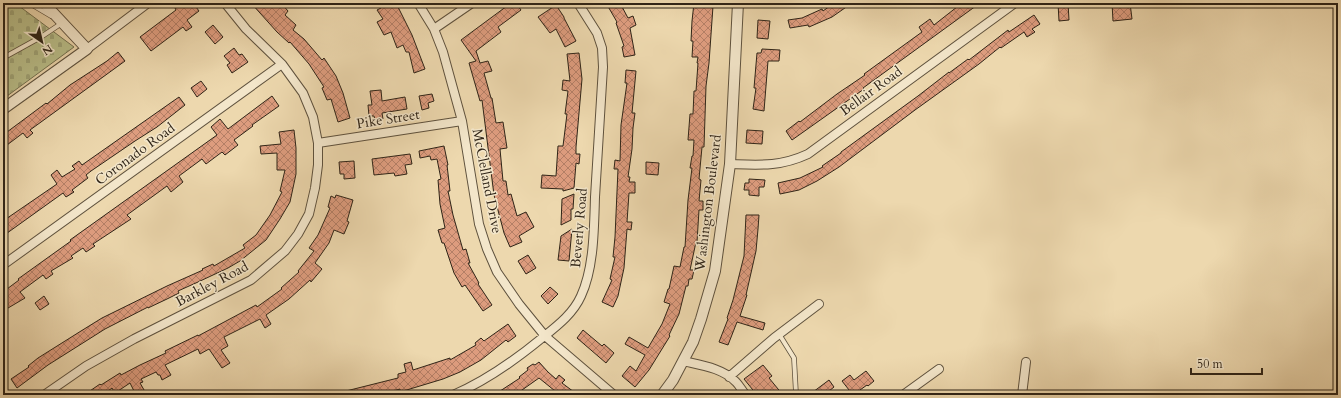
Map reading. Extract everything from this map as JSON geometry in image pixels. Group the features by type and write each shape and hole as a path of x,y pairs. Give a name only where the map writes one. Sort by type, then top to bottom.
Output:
{"street":[{"path":"44,3 86,49"},
{"path":"3,109 148,3"},
{"name":"Barkley Road","path":"44,395 86,366 134,339 251,280 285,251 298,234 309,214 315,188 318,165 318,143 313,117 303,93 282,64 246,29 225,3"},
{"name":"McClelland Drive","path":"418,3 434,29 443,52 462,121 479,224 487,249 497,272 519,304 545,336 614,395"},
{"path":"434,29 472,3"},
{"name":"Beverly Road","path":"453,395 493,375 520,357 561,323 573,309 585,286 589,270 593,234 603,67 602,48 597,33 578,3"},
{"name":"Washington Boulevard","path":"662,395 673,380 693,342 715,271 730,164 738,3"},
{"name":"Bellair Road","path":"730,164 778,164 794,160 808,154 1015,3"},
{"name":"Coronado Road","path":"3,265 282,64"},
{"name":"Pike Street","path":"318,143 462,121"},
{"path":"729,377 745,362 819,304"},
{"path":"683,361 715,370 729,377 736,382 746,395"},
{"path":"1022,395 1026,362"},
{"path":"903,395 939,369"}],"lane":[{"path":"3,58 63,23 28,3"},
{"path":"780,334 794,358 796,394 794,395"}],"green space":[{"path":"3,3 15,3 74,47 3,99"}],"building":[{"path":"182,3 193,3 199,11 187,20 192,27 186,31 183,27 151,51 140,37 176,10 175,8"},
{"path":"251,3 281,3 288,11 285,15 296,25 293,30 304,39 322,60 324,58 336,76 343,93 350,118 338,122 331,99 327,100 322,88 324,87 309,64 290,42 289,43 277,32"},
{"path":"378,3 396,3 412,35 425,69 414,73 409,52 406,52 403,45 397,48 391,32 384,35 377,22 383,19 377,10 381,8"},
{"path":"511,3 516,3 521,10 498,27 501,32 476,51 480,63 488,61 492,71 484,73 492,98 496,123 503,122 507,148 500,149 503,181 506,181 508,195 511,194 517,216 526,212 534,227 519,236 522,242 510,247 504,233 494,195 482,100 480,101 469,63 476,61 461,40"},
{"path":"606,3 620,3 628,18 633,16 636,25 630,28 635,55 624,57 622,47 624,46 616,23 617,22"},
{"path":"694,3 713,6 706,86 704,147 702,147 699,179 701,180 699,201 703,201 703,210 699,210 697,242 690,270 694,270 692,279 689,279 688,286 686,286 679,314 669,335 670,336 649,370 635,387 622,376 630,366 636,371 645,355 625,344 629,337 648,348 662,324 670,304 664,302 669,289 674,266 680,267 685,247 692,168 690,168 693,156 694,140 688,140 690,114 693,114 694,91 696,91 698,63 698,57 692,57 693,41 691,41"},
{"path":"834,3 852,3 832,17 809,27 808,25 790,28 788,20 802,18 822,9 823,11"},
{"path":"962,3 980,3 792,140 786,131 865,75 864,74 922,32 919,27 930,19 934,25"},
{"path":"1058,3 1068,3 1069,20 1059,21"},
{"path":"1112,3 1130,3 1132,19 1113,21"},
{"path":"556,5 576,41 565,47 556,29 550,33 538,17"},
{"path":"1034,15 1040,24 1032,29 1035,32 1027,37 1024,32 1001,48 1000,47 839,167 817,181 799,190 780,194 778,183 800,178 823,167 822,166 949,72 968,59 969,60 1008,30 1009,32"},
{"path":"758,20 770,21 768,39 757,38"},
{"path":"213,25 223,37 215,44 205,32"},
{"path":"234,48 239,55 242,54 248,62 232,73 227,65 230,63 224,56"},
{"path":"762,49 780,50 779,61 768,61 764,111 753,109 756,88 754,88 757,53 761,53"},
{"path":"118,52 125,61 30,130 33,133 27,138 23,133 3,148 3,135 46,103 47,104 70,85"},
{"path":"579,53 582,79 576,154 580,154 579,164 576,163 574,188 563,191 563,189 541,188 542,175 556,176 558,146 563,146 568,91 562,90 563,80 570,81 567,54"},
{"path":"626,70 636,71 632,113 635,113 628,177 630,177 629,182 635,182 635,193 629,193 627,222 632,222 631,230 627,229 624,268 618,296 613,307 602,302 612,280 610,279 615,257 613,257 618,169 614,169 615,160 620,161 621,125 627,83 625,83"},
{"path":"201,81 207,89 197,97 191,88"},
{"path":"381,90 382,101 405,97 407,109 382,113 383,119 375,120 374,116 369,116 368,105 372,105 370,91"},
{"path":"432,94 434,101 428,103 429,108 422,110 419,96"},
{"path":"272,96 279,106 234,140 238,145 225,155 222,152 206,164 202,159 179,176 183,182 171,192 167,186 127,215 131,219 93,244 95,246 86,252 83,248 71,256 73,258 51,271 53,274 46,279 43,275 20,292 25,298 3,311 3,292 19,280 18,279 217,135 211,127 220,119 228,129"},
{"path":"179,97 185,105 157,127 91,171 86,175 88,178 72,190 74,192 66,197 63,193 3,236 3,221 57,184 51,175 57,170 62,177 75,169 72,166 79,161 82,165"},
{"path":"294,130 296,174 290,202 266,240 240,261 228,268 178,291 179,293 105,329 48,365 17,388 11,379 29,367 28,366 38,358 102,318 203,270 202,269 213,264 214,266 245,248 243,245 256,235 270,215 282,192 280,191 285,170 277,170 277,153 261,154 260,146 281,144 279,132"},
{"path":"747,130 763,131 762,144 746,143"},
{"path":"444,146 448,165 450,191 448,191 463,250 466,249 470,263 468,263 479,283 478,284 492,305 483,311 465,285 462,287 454,273 438,230 445,228 440,204 438,180 441,179 437,159 431,160 430,156 420,158 419,151"},
{"path":"410,154 412,164 405,165 407,174 395,176 394,173 374,175 372,159"},
{"path":"354,161 355,178 344,179 344,174 340,174 339,162"},
{"path":"646,162 659,163 658,175 646,174"},
{"path":"749,179 765,180 764,187 759,187 759,196 749,195 749,190 744,190 745,183 749,183"},
{"path":"574,194 573,209 571,209 571,220 561,225 562,199"},
{"path":"336,195 353,200 347,221 349,222 344,234 334,230 329,243 315,263 322,269 311,282 310,280 289,299 266,315 271,324 265,328 260,319 224,337 228,346 221,350 230,363 222,368 209,349 200,354 198,349 165,365 171,375 162,380 160,375 156,372 141,379 143,382 140,383 147,395 136,395 130,383 115,393 112,388 103,395 84,395 120,373 121,375 166,353 165,351 198,336 256,305 257,307 282,289 281,288 299,272 298,271 314,251 309,248 318,235 330,208 328,207 331,196 335,198"},
{"path":"746,215 759,215 756,251 747,295 740,316 765,323 763,330 737,322 728,345 719,342 728,319 727,318 744,256"},
{"path":"572,229 569,261 558,260 561,236"},
{"path":"528,255 536,268 526,274 518,261"},
{"path":"550,287 558,294 548,304 541,296"},
{"path":"44,296 49,304 40,310 35,303"},
{"path":"508,324 516,336 508,342 506,340 481,360 460,372 443,379 400,392 400,389 378,395 342,395 342,392 398,378 398,374 406,372 404,364 411,362 413,370 450,358 450,360 476,345 475,343 481,338 484,341"},
{"path":"583,330 602,346 604,344 614,353 606,363 577,338"},
{"path":"539,362 556,379 559,375 565,380 562,383 578,395 560,395 539,378 515,395 494,395 520,378 519,377 528,370 527,368"},
{"path":"763,365 772,376 769,378 783,395 757,395 744,379"},
{"path":"866,371 874,381 853,395 842,381 850,375 854,380"},
{"path":"829,380 834,387 824,395 809,395"}]}
